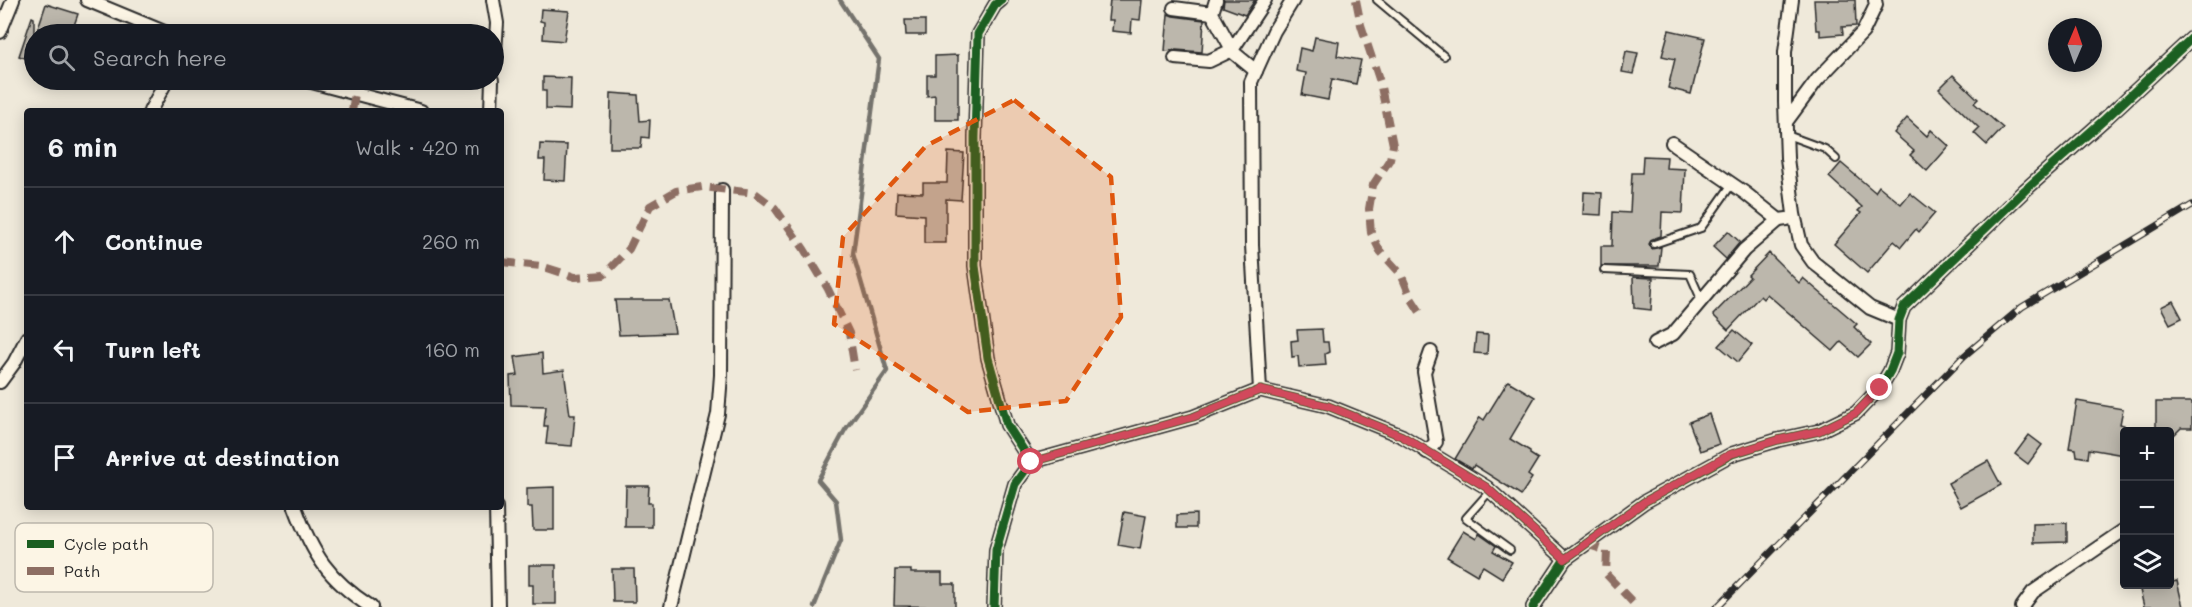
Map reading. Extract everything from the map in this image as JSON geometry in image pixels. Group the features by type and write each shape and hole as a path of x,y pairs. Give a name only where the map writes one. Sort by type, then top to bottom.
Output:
{"street":[{"path":"0,32 13,0"},
{"path":"87,0 145,24"},
{"path":"493,0 497,24"},
{"path":"1001,0 995,5 978,34 975,266 987,358 1007,425 1031,462"},
{"path":"1216,0 1212,13 1232,50 1256,71"},
{"path":"1175,58 1209,61 1232,50 1265,0"},
{"path":"1260,390 1251,245 1251,82 1274,31 1293,0"},
{"path":"1792,0 1785,52 1786,128 1795,219 1801,245 1813,262 1870,308 1899,320"},
{"path":"1786,128 1817,80 1863,32 1876,5 1875,0"},
{"path":"1174,8 1212,13"},
{"path":"1533,607 1565,559 1644,502 1731,454 1819,431 1856,413 1880,388 1890,371 1897,353 1899,320 1904,307 2025,190 2192,38"},
{"path":"152,108 161,90"},
{"path":"342,90 410,108"},
{"path":"491,108 492,90"},
{"path":"1672,142 1779,220"},
{"path":"672,607 718,414 721,375 722,190"},
{"path":"1655,343 1672,334 1744,250 1779,220 1795,219"},
{"path":"0,382 24,344"},
{"path":"1428,452 1436,442 1424,372 1431,352"},
{"path":"994,607 996,550 1016,484 1031,462 1193,417 1260,390 1328,406 1402,436 1490,491 1565,559"},
{"path":"297,510 308,541 328,572 352,594 371,607"},
{"path":"496,510 498,607"},
{"path":"2021,607 2033,592 2120,533"}],"lane":[{"path":"1377,0 1444,56"},
{"path":"1786,128 1825,149 1836,159"},
{"path":"1654,244 1701,228 1732,184"},
{"path":"1604,270 1690,273 1702,300"},
{"path":"1490,491 1466,518 1510,550"}],"highlighted area":[{"path":"1014,100 1111,177 1121,317 1066,401 968,412 834,324 843,237 926,146"}],"building":[{"path":"1110,0 1142,0 1140,20 1132,19 1131,33 1112,31 1113,20 1108,20"},
{"path":"1224,0 1255,0 1245,15 1223,7"},
{"path":"1814,0 1855,0 1856,26 1842,27 1843,34 1820,36 1820,30 1816,30"},
{"path":"46,4 78,14 74,24 39,24"},
{"path":"541,9 569,11 564,41 543,39 544,22 540,21"},
{"path":"1168,14 1204,20 1202,52 1165,51"},
{"path":"905,20 925,20 925,35 906,35"},
{"path":"1669,30 1705,38 1691,94 1668,88 1675,59 1662,56"},
{"path":"1315,37 1339,42 1337,56 1361,60 1356,84 1332,79 1328,100 1302,95 1306,73 1296,71 1300,48 1312,51"},
{"path":"24,41 24,58 19,56"},
{"path":"1626,51 1638,53 1633,74 1622,72"},
{"path":"958,55 958,120 935,120 935,95 927,96 927,75 935,75 935,56"},
{"path":"1953,75 1978,99 1974,103 2003,128 1987,145 1974,133 1979,128 1939,89"},
{"path":"543,77 571,78 570,110 546,109"},
{"path":"611,93 638,95 640,121 650,120 649,138 642,137 641,148 610,148"},
{"path":"1907,118 1927,136 1931,130 1949,146 1927,171 1910,155 1914,151 1894,133"},
{"path":"540,144 567,145 565,181 544,180 545,160 539,160"},
{"path":"948,152 964,153 961,200 946,199 946,243 924,243 924,215 896,213 897,192 923,193 923,183 947,183"},
{"path":"1643,156 1667,157 1666,168 1685,169 1683,213 1662,212 1661,236 1652,239 1649,244 1652,249 1661,247 1659,266 1601,266 1601,246 1612,246 1613,212 1630,213 1632,173 1642,173"},
{"path":"1841,163 1875,192 1879,186 1901,204 1910,193 1935,213 1919,232 1916,229 1901,247 1894,241 1867,273 1834,244 1861,213 1858,211 1862,207 1829,177"},
{"path":"1584,192 1602,193 1601,215 1583,214"},
{"path":"1728,231 1740,242 1726,259 1713,247"},
{"path":"1769,253 1799,283 1803,278 1857,324 1854,327 1871,344 1858,357 1841,342 1833,351 1767,294 1763,299 1760,296 1728,330 1713,315 1750,277 1748,275"},
{"path":"1633,277 1653,278 1651,310 1634,308"},
{"path":"615,300 669,300 675,333 619,335"},
{"path":"2173,301 2182,318 2170,324 2161,307"},
{"path":"1322,329 1323,342 1328,342 1329,352 1325,354 1326,365 1299,367 1298,356 1292,357 1291,341 1298,340 1297,330"},
{"path":"1734,330 1752,345 1738,362 1719,346"},
{"path":"1476,334 1488,335 1487,354 1474,353"},
{"path":"542,353 543,373 564,370 570,415 575,415 572,446 546,444 548,426 544,426 546,406 511,405 510,376 518,375 515,357"},
{"path":"1508,381 1535,397 1510,439 1530,451 1530,454 1538,459 1528,475 1532,478 1521,495 1474,465 1472,469 1455,459 1480,417 1484,420"},
{"path":"2077,401 2123,409 2120,424 2124,427 2120,427 2120,454 2089,449 2088,458 2077,456 2076,449 2069,448"},
{"path":"2156,402 2192,402 2192,428 2181,428 2174,435 2174,427 2156,427"},
{"path":"1709,414 1719,444 1700,451 1689,422"},
{"path":"2029,435 2042,445 2028,464 2015,454"},
{"path":"1988,461 2001,485 1961,507 1948,483"},
{"path":"626,486 649,486 648,503 652,503 652,527 625,527"},
{"path":"554,487 554,530 533,530 532,507 527,507 527,488"},
{"path":"1124,512 1146,516 1140,549 1118,545"},
{"path":"1196,514 1196,528 1177,528 1177,515"},
{"path":"2067,523 2067,542 2033,543 2033,524"},
{"path":"1463,531 1476,539 1479,534 1496,546 1493,551 1512,562 1502,578 1483,566 1477,575 1447,557"},
{"path":"529,565 556,565 556,604 533,604 533,585 529,585"},
{"path":"612,569 634,569 635,602 613,602"},
{"path":"895,570 911,570 911,573 942,573 942,584 955,584 955,607 894,606"},
{"path":"2177,581 2183,607 2144,607 2140,590 2174,589 2174,582"}],"waterway":[{"path":"814,607 841,540 836,501 818,480 845,430 887,371 853,254 879,59 840,0"}],"railway":[{"path":"1717,607 1964,356 2022,307 2192,205"}],"marked path":[{"path":"1356,0 1361,25 1380,82 1393,145 1390,159 1373,185 1369,209 1371,233 1380,251 1401,274 1411,298 1422,315"},
{"path":"353,108 355,94"},
{"path":"504,262 541,266 575,277 604,275 629,249 650,206 676,191 702,187 755,193 775,208 804,249 828,289 849,333 855,370"},
{"path":"1586,544 1607,551 1606,574 1637,607"}],"cycle path":[{"path":"1001,0 995,5 978,34 975,266 988,358 1007,425 1031,462"},
{"path":"1533,607 1565,559 1644,502 1732,454 1819,431 1856,413 1880,388 1890,371 1897,353 1899,320 1904,307 2025,190 2192,38"},
{"path":"994,607 996,550 1015,484 1031,462 1193,417 1260,390 1328,406 1402,436 1486,487 1565,559"}],"route":[{"path":"1031,462 1193,417 1260,390 1328,406 1402,436 1486,487 1565,559 1644,502 1731,454 1819,431 1856,413 1880,388"}]}
